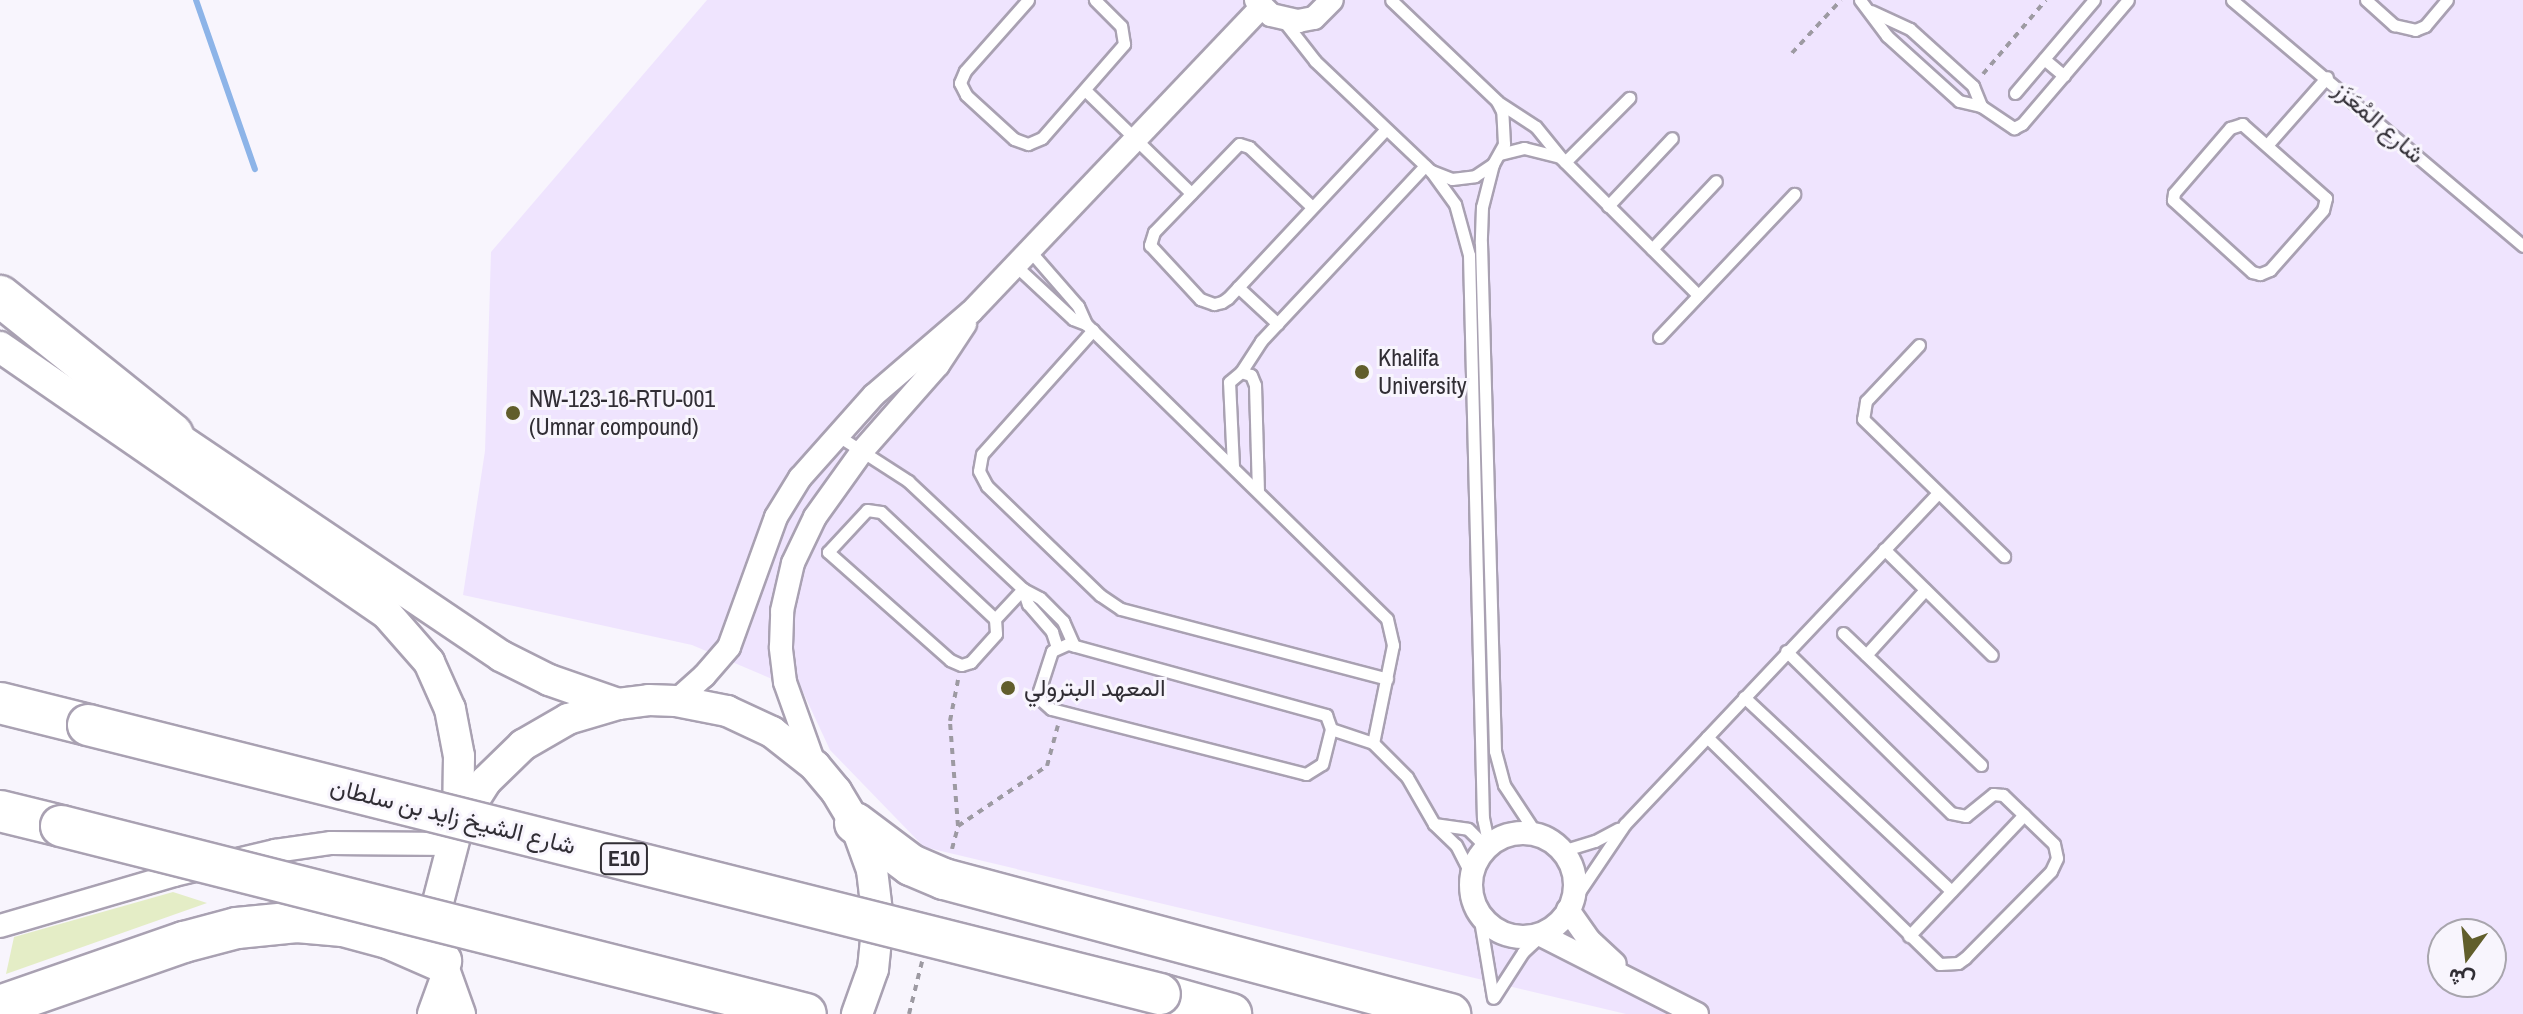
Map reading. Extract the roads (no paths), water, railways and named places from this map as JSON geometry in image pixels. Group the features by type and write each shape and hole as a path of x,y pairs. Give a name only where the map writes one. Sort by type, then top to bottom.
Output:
{"highway":[{"path":"0,296 172,434"},
{"path":"0,317 172,434"},
{"name":"شارع الشيخ زايد بن سلطان","path":"0,703 1231,1014"},
{"path":"0,811 806,1014"},
{"path":"855,823 911,865 944,879 1450,1014"},
{"path":"0,1006 184,942 237,928 297,922 343,926 388,938 443,970"}],"main road":[{"path":"0,347 387,614 429,662 450,709 459,756 454,834 438,902 443,970 460,1014"},
{"path":"172,434 501,656 549,680 618,704"},
{"path":"454,834 486,781 523,745 568,719 618,704 676,701 727,711 772,732 815,766 855,823 872,870 878,920 873,969 857,1014"},
{"path":"433,1014 443,970"}],"street":[{"path":"676,701 704,676 729,647 776,517 800,478 837,435 904,366 971,312 1023,259 1258,4 1283,20 1314,18 1332,0"},
{"path":"815,766 785,682 781,647 786,587 802,541 863,450 938,365 971,312"},
{"path":"0,926 174,875 275,851 331,843 454,834"},
{"path":"1512,834 1537,835 1562,851 1574,874 1571,905 1555,927 1541,935 1513,937 1488,925 1479,914 1470,889 1471,875 1488,847 1512,834"},
{"path":"1571,905 1589,940 1636,984"},
{"path":"1541,935 1697,1014"}],"lane":[{"path":"1028,0 965,71 960,83 961,90 1014,139 1028,144 1042,138 1124,44 1121,26 1095,0"},
{"path":"1391,0 1497,101 1524,117 1698,295"},
{"path":"1860,0 1887,36 1959,101 1981,106 2010,127 2019,127 2126,1"},
{"path":"2015,93 2094,0"},
{"name":"شارع المُعَزَز","path":"2232,0 2327,77 2523,246"},
{"path":"2366,0 2394,25 2415,30 2425,26 2447,0"},
{"path":"1871,11 1910,29 1973,86 1981,106"},
{"path":"1283,20 1302,48 1428,169 1455,204 1469,255 1483,818 1488,847"},
{"path":"2044,59 2064,76"},
{"path":"2268,144 2327,77"},
{"path":"1085,90 1191,193"},
{"path":"1563,160 1629,98"},
{"path":"1497,101 1506,133 1482,207 1481,243 1495,751 1507,792 1537,835"},
{"path":"2233,126 2247,126 2268,144 2323,192 2325,204 2270,270 2260,274 2252,272 2173,200 2174,193 2233,126"},
{"path":"1312,207 1244,144 1234,147 1154,232 1150,245 1153,252 1206,303 1222,302 1386,129"},
{"path":"1608,206 1672,138"},
{"path":"1428,169 1464,179 1496,159 1537,149 1563,160"},
{"path":"1233,466 1229,382 1241,372 1278,324 1428,169"},
{"path":"1652,249 1716,181"},
{"path":"1659,337 1794,194"},
{"path":"1023,259 1078,306 1089,327"},
{"path":"1023,259 1073,319 1089,327 1387,619 1393,645 1373,743"},
{"path":"1238,287 1278,324"},
{"path":"1089,327 982,454 979,471 987,486 1100,595 1121,609 1387,679"},
{"path":"1919,345 1866,401 1861,413 1866,424 2004,556"},
{"path":"1241,372 1251,375 1255,385 1258,490"},
{"path":"837,435 908,481 1023,589 1040,598 1057,614 1074,646"},
{"path":"1571,905 1625,824 1937,494"},
{"path":"802,541 828,552 950,660 961,665 971,662 992,640 997,627 995,619 881,512 867,510 861,514 828,552"},
{"path":"1884,549 1992,655"},
{"path":"995,619 1023,589"},
{"path":"1023,589 1028,604 1052,632 1057,647"},
{"path":"1866,655 1925,590"},
{"path":"1843,633 1981,765"},
{"path":"1074,646 1319,712 1331,722 1322,764 1306,774 1044,706 1039,691 1049,656 1057,647 1074,646"},
{"path":"1707,737 1932,960 1940,964 1958,963 2051,871 2057,858 2054,844 2024,815 1996,793 1970,814 1960,817 1951,813 1786,651"},
{"path":"1744,697 1951,891"},
{"path":"1331,729 1373,743 1407,777 1434,824 1456,845 1471,875"},
{"path":"1909,936 2024,815"},
{"path":"1434,824 1468,829 1488,847"},
{"path":"1562,851 1595,841 1625,824"},
{"path":"1479,914 1493,998 1515,963 1541,935"}],"waterway":[{"path":"196,0 255,169"}],"place":[{"name":"Khalifa University","path":"1362,372"},
{"name":"NW-123-16-RTU-001 (Umnar compound)","path":"513,413"},
{"name":"المعهد البترولي","path":"1008,688"}]}
